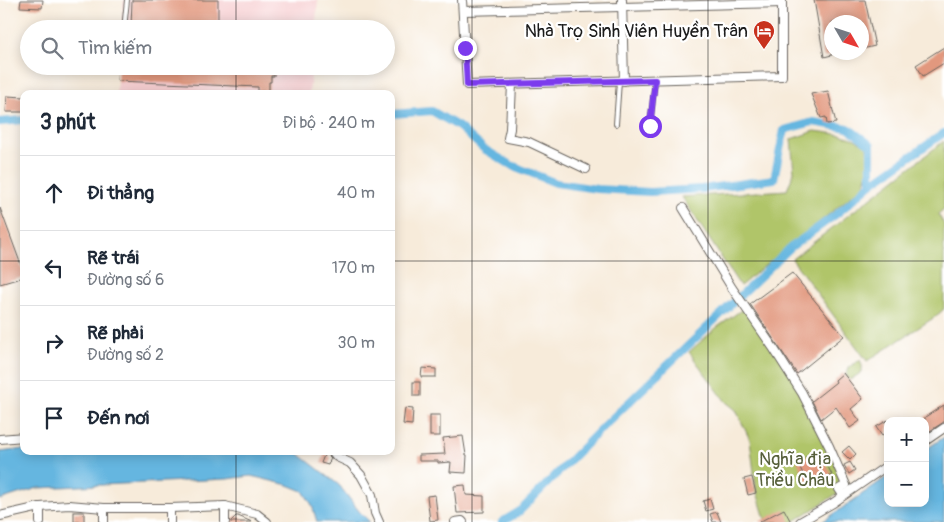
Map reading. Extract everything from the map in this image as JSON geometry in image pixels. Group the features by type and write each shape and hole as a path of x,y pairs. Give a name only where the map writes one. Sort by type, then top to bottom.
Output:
{"street":[{"path":"462,0 467,85 782,76 782,2 622,3 463,11"},
{"path":"622,3 622,81"},
{"path":"512,84 508,138 529,142 586,169"},
{"path":"683,208 802,393 846,485 839,489 843,496"},
{"path":"929,438 944,428"},
{"path":"0,439 20,437"},
{"path":"335,455 350,463 361,475 372,495 375,513 379,522"},
{"path":"800,522 884,469"},
{"path":"0,516 40,507 69,505 104,508 225,506 257,514 267,522"},
{"path":"225,506 225,522"},
{"path":"40,507 40,522"},
{"path":"104,508 104,522"},
{"path":"170,508 170,522"},
{"path":"455,522 463,522"}],"lane":[{"path":"125,20 127,0"},
{"path":"650,126 655,80"},
{"path":"616,124 622,81"}],"shaded area":[{"path":"124,0 318,0 316,20 122,20"},
{"path":"117,75 311,75 309,90 116,90"}],"green space":[{"path":"815,131 848,137 867,146 868,161 864,186 740,286 682,197 787,190 794,172 791,139"},
{"path":"944,141 944,209 938,214 944,224 944,309 935,317 867,361 792,259"},
{"name":"Nghĩa địa Triều Châu","path":"747,306 807,397 849,486 793,522 766,522 756,489 750,440 736,410 726,402 689,352 716,328"},
{"path":"860,360 862,372 850,380 846,375 849,367"}],"water":[{"path":"944,437 944,522 822,522 884,479 884,507 929,507 929,447"},
{"path":"20,450 20,455 300,455 339,485 370,522 317,522 312,505 303,491 288,485 251,476 227,479 38,488 0,500 0,452"}],"building":[{"path":"21,0 43,0 42,8 20,7"},
{"path":"132,0 218,0 218,20 131,20"},
{"path":"814,0 865,0 868,15 824,15 824,57"},
{"path":"869,18 875,46 869,47"},
{"path":"944,47 944,63 923,76 916,65"},
{"path":"117,75 274,75 271,76 271,82 269,82 269,90 258,90 258,87 117,81"},
{"path":"828,91 836,123 827,124 826,117 821,118 811,94"},
{"path":"7,96 20,97 20,112 6,112"},
{"path":"0,208 20,262 20,278 0,284"},
{"path":"792,273 844,336 797,374 750,304"},
{"path":"422,368 436,369 436,377 421,377"},
{"path":"843,373 863,399 851,409 860,421 850,428 836,407 821,419 812,401 836,382 835,380"},
{"path":"413,382 420,382 420,396 413,396"},
{"path":"944,405 944,422 929,431 929,417 925,417"},
{"path":"405,408 413,409 412,425 403,424"},
{"path":"430,415 440,415 440,436 430,436"},
{"path":"884,422 884,435 882,436 876,427"},
{"path":"463,436 467,455 466,473 450,472 451,462 419,461 419,455 445,454 443,438"},
{"path":"849,446 856,454 850,460 842,452"},
{"path":"820,450 832,475 808,485 797,461"},
{"path":"324,455 328,455 331,458 328,465 321,463"},
{"path":"850,462 855,470 849,474 844,465"},
{"path":"752,477 756,493 748,495 744,479"},
{"path":"465,485 466,495 484,496 484,512 457,513 454,486"},
{"path":"435,495 438,520 430,521 427,496"},
{"path":"710,499 713,509 706,511 703,501"},
{"path":"784,509 791,522 759,522"},
{"path":"74,512 84,512 84,522 74,522"},
{"path":"717,512 721,522 713,522 710,514"},
{"path":"238,516 252,522 231,522"}],"waterway":[{"path":"395,114 432,111 459,127 484,149 511,165 556,183 597,189 650,192 702,189 774,179 784,130 813,122 848,128 871,145 871,184"},
{"path":"0,122 20,120"},
{"path":"502,522 520,511 602,428 791,247 838,213 871,184 944,133"}],"place":[{"name":"Nhà Trọ Sinh Viên Huyền Trân","path":"764,50"}],"route":[{"path":"465,48 467,85 655,80 650,126"}]}
